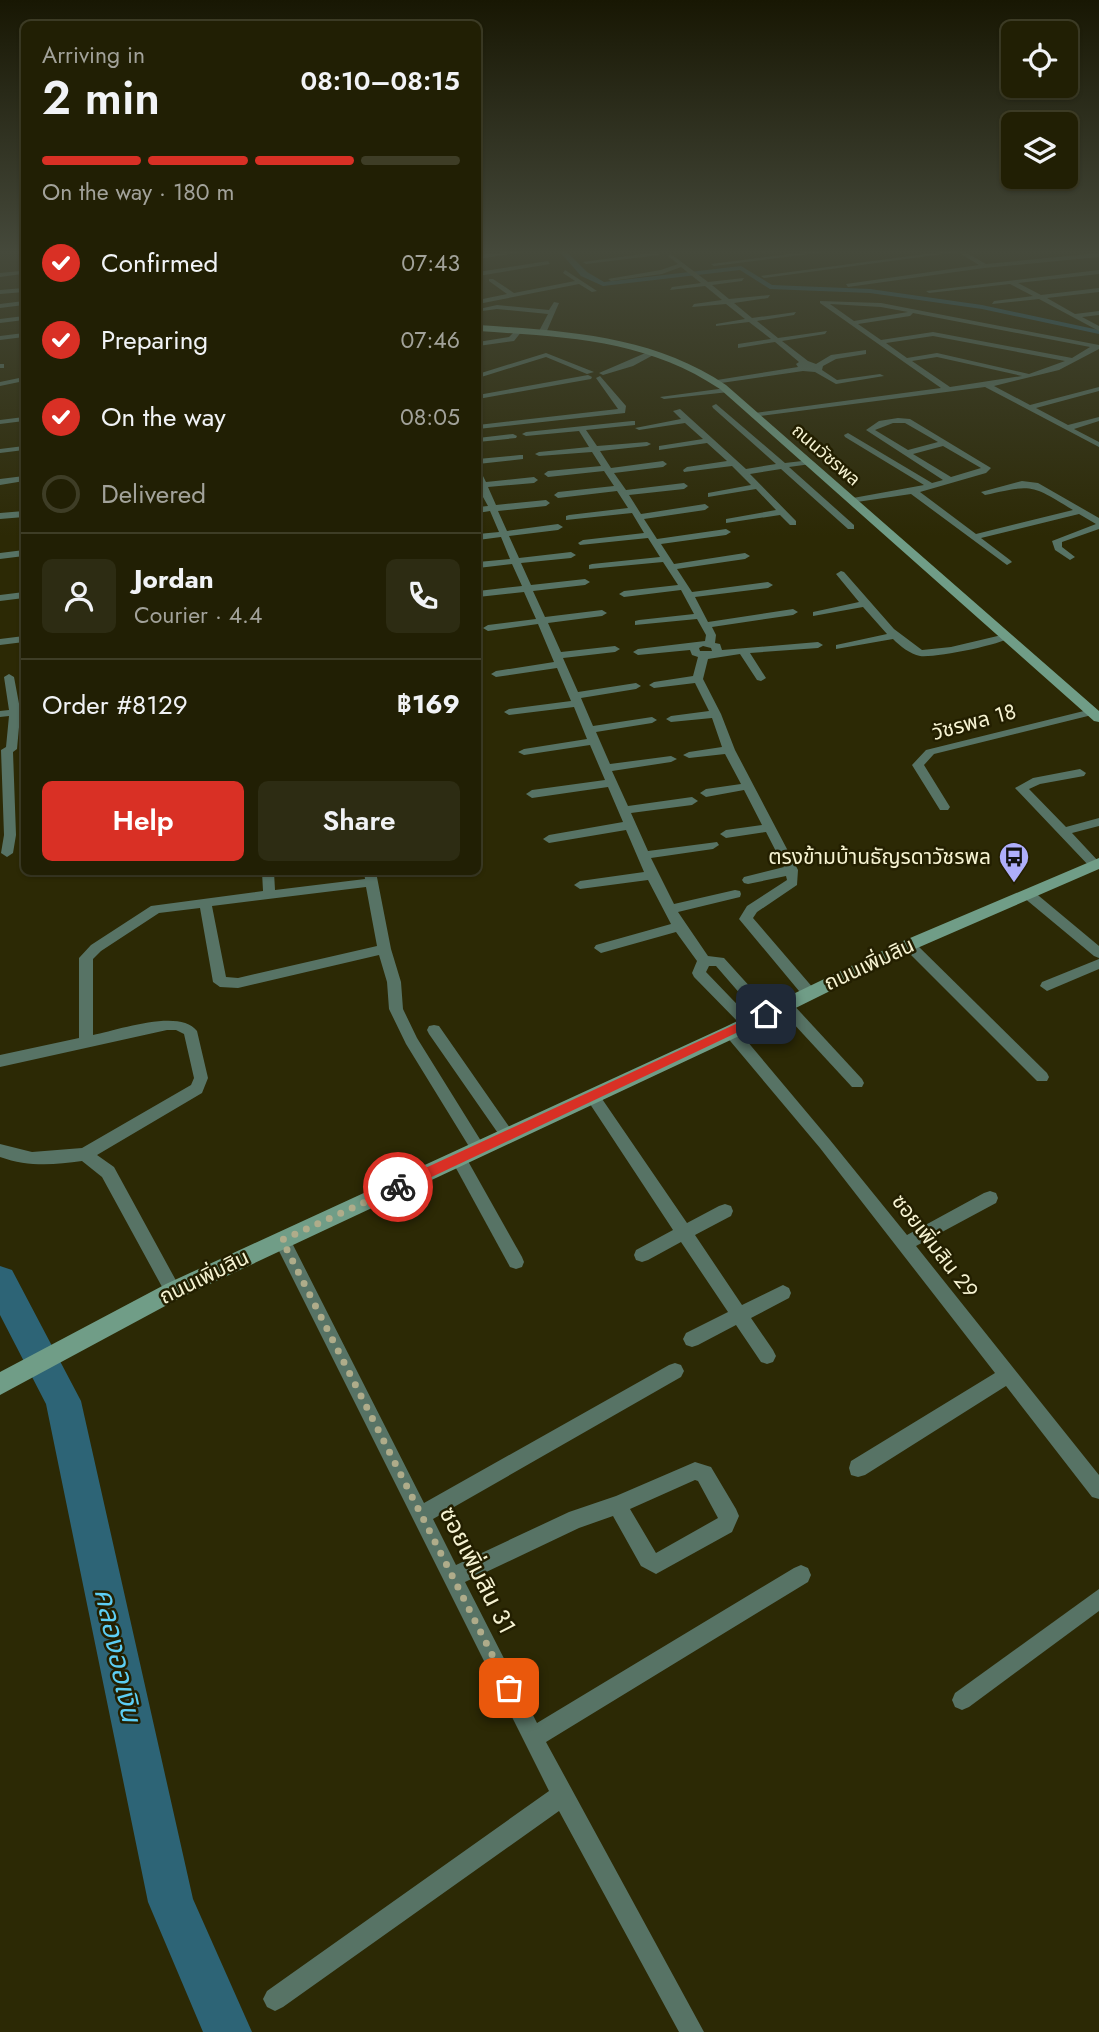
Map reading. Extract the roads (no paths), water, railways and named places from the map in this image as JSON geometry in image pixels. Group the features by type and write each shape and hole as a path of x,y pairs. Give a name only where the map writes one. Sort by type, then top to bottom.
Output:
{"street":[{"name":"ถนนวัชรพล","path":"631,347 700,370 722,387 1096,715"},
{"path":"783,347 804,366"},
{"path":"886,347 949,390"},
{"path":"998,347 1075,362"},
{"path":"751,412 782,404 796,407 988,386 1034,377 1075,362 1097,347"},
{"path":"481,396 589,375 601,375 616,367 630,364 649,352"},
{"path":"818,368 834,357 863,352"},
{"path":"481,375 546,355 589,375"},
{"path":"906,360 937,355 1034,377"},
{"path":"664,397 722,387 804,366 818,368 836,382 880,376"},
{"path":"481,427 622,411 622,406 601,375"},
{"path":"0,384 21,380"},
{"path":"988,386 1099,445"},
{"path":"1029,408 1099,389"},
{"path":"716,406 850,527"},
{"path":"677,411 744,472 793,523"},
{"path":"0,422 21,419"},
{"path":"1067,428 1099,419"},
{"path":"526,434 686,420"},
{"path":"853,501 913,491 987,468 903,420 871,427 870,430 948,479"},
{"path":"581,428 686,591 711,635 710,643"},
{"path":"848,435 929,485"},
{"path":"481,440 513,436"},
{"path":"662,448 710,440"},
{"path":"906,453 945,443"},
{"path":"539,454 647,444"},
{"path":"0,451 21,448"},
{"path":"481,462 520,457"},
{"path":"744,472 808,462"},
{"path":"687,470 733,463"},
{"path":"548,474 663,464"},
{"path":"0,482 21,479"},
{"path":"481,481 534,480"},
{"path":"985,492 1022,484 1038,486 1099,524"},
{"path":"481,485 669,909 704,961 719,961 766,1014"},
{"path":"558,495 684,486"},
{"path":"711,495 758,486"},
{"path":"913,491 1007,562"},
{"path":"481,510 546,503"},
{"path":"569,518 705,508"},
{"path":"974,537 1081,511"},
{"path":"729,522 781,512"},
{"path":"0,516 21,514"},
{"path":"1070,557 1058,548 1057,541 1099,524"},
{"path":"481,537 558,527"},
{"path":"583,543 726,532"},
{"path":"0,556 21,553"},
{"path":"481,565 571,555"},
{"path":"592,567 745,556"},
{"path":"841,574 864,604 913,650 929,653 1006,637"},
{"path":"481,594 585,582"},
{"path":"624,594 768,585"},
{"path":"0,598 21,595"},
{"path":"816,614 864,604"},
{"path":"639,623 793,612"},
{"path":"488,628 602,614"},
{"path":"840,647 896,635"},
{"path":"0,642 21,639"},
{"path":"717,653 718,649 710,643 698,644 698,679 716,714 729,750 792,870 793,882 752,909 746,919 809,993"},
{"path":"638,652 679,646 698,652 717,653 818,645"},
{"path":"496,674 615,649"},
{"path":"744,652 761,678"},
{"path":"4,677 20,712 6,750 7,853"},
{"path":"654,685 698,679"},
{"path":"509,712 636,686"},
{"path":"0,714 20,712"},
{"path":"671,719 716,714"},
{"name":"วัชรพล 18","path":"944,807 918,765 930,752 1096,715"},
{"path":"524,752 652,720"},
{"path":"689,755 729,750"},
{"path":"606,768 671,759"},
{"path":"1080,773 1037,781 1021,788 1062,832 1097,864"},
{"path":"533,794 613,783"},
{"path":"706,793 748,786"},
{"path":"624,810 692,801"},
{"path":"1062,832 1099,822"},
{"path":"549,839 631,825"},
{"path":"726,834 770,828"},
{"path":"645,855 713,845"},
{"name":"ถนนเพิ่มสิน","path":"7,1380 173,1291 593,1097 909,945 1097,864"},
{"path":"748,880 792,870"},
{"path":"268,875 269,894"},
{"path":"580,885 652,875"},
{"path":"86,1044 86,958 96,948 156,909 371,877 384,949 394,982 396,1009 478,1149"},
{"path":"669,909 735,894"},
{"path":"1028,894 1099,953"},
{"path":"205,903 220,982 238,983 384,949"},
{"path":"601,948 679,927"},
{"path":"909,945 1042,1077"},
{"name":"ซอยเพิ่มสิน 29","path":"704,961 699,973 825,1144 1099,1490"},
{"path":"1047,986 1099,964"},
{"path":"785,1005 857,1083"},
{"path":"0,1062 178,1024 190,1031 201,1078 197,1089 85,1154 39,1160 20,1158 0,1150"},
{"path":"434,1030 508,1135"},
{"path":"593,1097 767,1356"},
{"path":"85,1154 108,1172 173,1291"},
{"path":"459,1159 516,1262"},
{"path":"905,1244 990,1198"},
{"path":"642,1255 725,1211"},
{"name":"ซอยเพิ่มสิน 31","path":"282,1240 562,1795 692,2032"},
{"path":"692,1339 783,1293"},
{"path":"421,1515 675,1371"},
{"path":"858,1468 1008,1375"},
{"path":"453,1577 576,1520 617,1506 695,1471 704,1474 729,1516 724,1525 656,1564 648,1559 617,1506"},
{"path":"534,1737 801,1575"},
{"path":"962,1700 1099,1599"},
{"path":"275,1999 562,1795"}],"waterway":[{"name":"คลองออเงิน","path":"0,1281 63,1401 171,1902 228,2032"}],"place":[{"name":"ตรงข้ามบ้านธัญรดาวัชรพล","path":"1014,884"}]}
